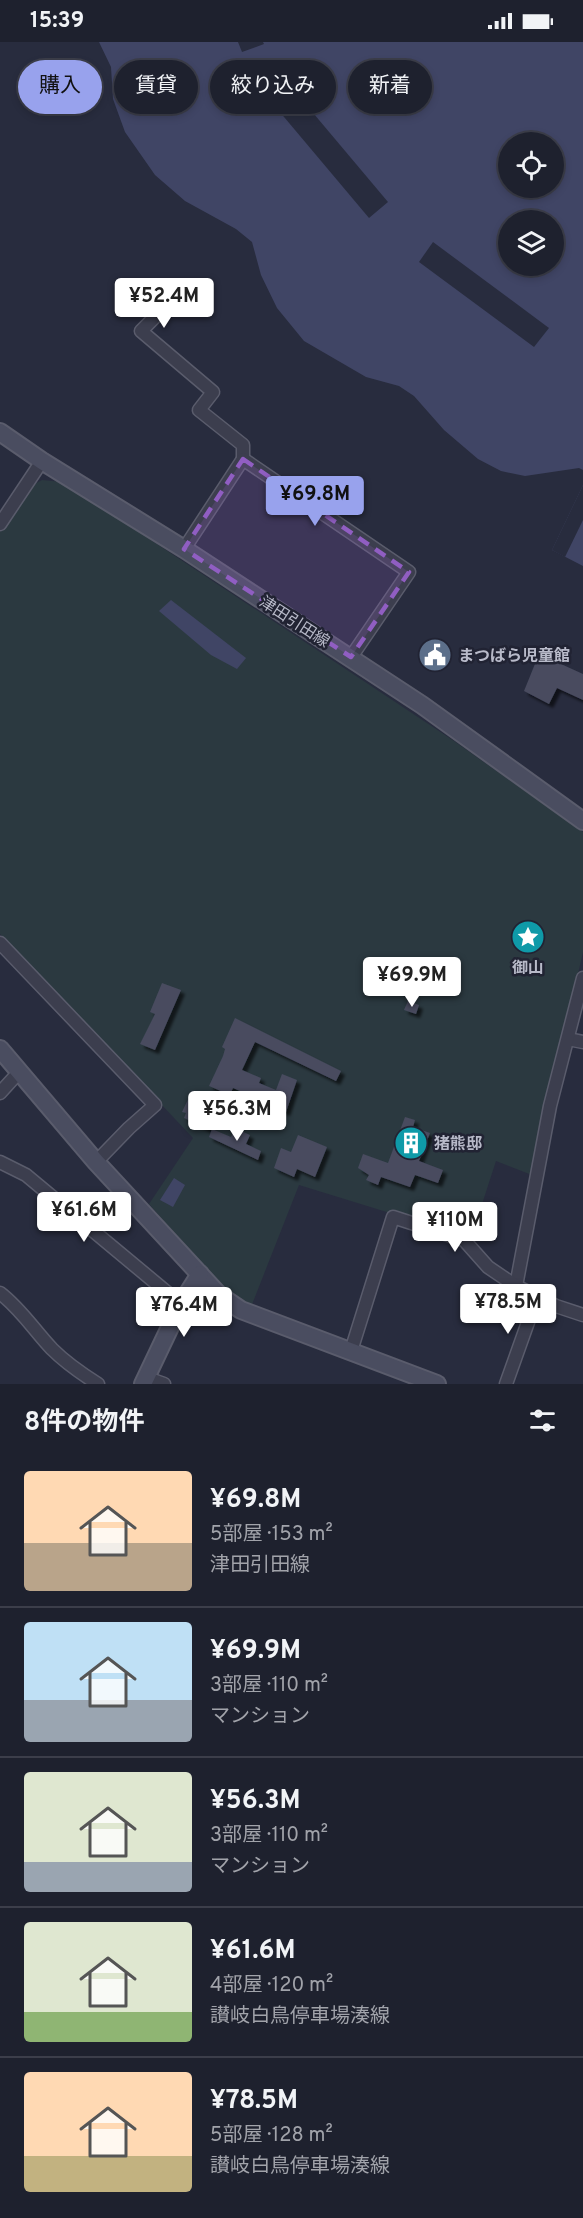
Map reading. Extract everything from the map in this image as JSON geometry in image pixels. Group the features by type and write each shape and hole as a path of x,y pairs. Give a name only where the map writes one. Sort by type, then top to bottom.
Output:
{"main road":[{"name":"津田引田線","path":"0,432 423,705 583,821"},
{"path":"0,1049 96,1162 219,1295 241,1310 437,1384"},
{"path":"145,1381 181,1304 200,1274"}],"street":[{"path":"166,306 141,331 213,392 199,410 243,445 243,459 184,549"},
{"path":"243,459 408,572 351,657"},
{"path":"0,524 42,461"},
{"path":"0,943 155,1105 96,1162"},
{"path":"516,1286 550,1106 583,978"},
{"path":"568,1039 583,1041"},
{"path":"0,1093 20,1071"},
{"path":"0,1162 26,1175 181,1304"},
{"path":"351,1351 393,1217 464,1240 488,1267 516,1286 556,1306 583,1315"},
{"path":"0,1293 16,1305 53,1350 98,1384"},
{"path":"506,1384 537,1297"},
{"path":"145,1381 164,1384"}],"highlighted area":[{"path":"243,459 409,572 351,657 184,549"}],"shaded area":[{"path":"42,480 62,482 77,491 454,741 583,832 583,952 532,1175 496,1161 471,1238 299,1185 251,1307 223,1289 149,1204 193,1138 0,934 0,532 29,487"}],"water":[{"path":"99,42 583,42 583,470 579,468 525,476 501,471 478,459 444,430 414,396 399,386 366,377 304,341 277,308 261,275 252,242 236,229 185,201 155,175 125,132 118,114 198,114 198,60 114,60 114,102 111,67"},
{"path":"583,485 583,566 552,550"},
{"path":"171,600 246,658 237,669 211,655 159,611"},
{"path":"174,1178 185,1185 173,1207 160,1200"}],"pier":[{"path":"238,42 263,42 264,44 242,52"},
{"path":"282,114 314,114 388,202 369,218"},
{"path":"433,242 549,328 534,347 419,262"},
{"path":"583,485 583,520 565,557 552,550"}],"building":[{"path":"539,654 583,674 583,700 557,688 549,704 524,691"},
{"path":"162,983 181,990 155,1050 140,1044 155,1014 150,1012"},
{"path":"408,1001 419,1005 416,1014 404,1010"},
{"path":"235,1018 341,1071 336,1081 255,1042 242,1070 261,1078 259,1083 276,1090 282,1074 297,1080 286,1112 281,1110 280,1113 268,1109 270,1104 233,1088 230,1095 209,1086 223,1056 225,1049 222,1047"},
{"path":"192,1091 205,1098 201,1109 216,1116 210,1130 184,1118 186,1113 182,1112"},
{"path":"405,1117 415,1120 413,1127 430,1133 419,1161 443,1170 438,1183 415,1175 410,1187 381,1177 378,1185 366,1180 369,1175 358,1168 363,1154 388,1163"},
{"path":"235,1128 250,1135 246,1144 261,1151 258,1160 209,1137 212,1129 231,1137"},
{"path":"298,1135 327,1147 315,1177 297,1169 294,1177 274,1168 281,1148 291,1152"}],"place":[{"name":"まつばら児童館","path":"435,655"},
{"name":"御山","path":"528,937"},
{"name":"猪熊邸","path":"411,1143"}]}
